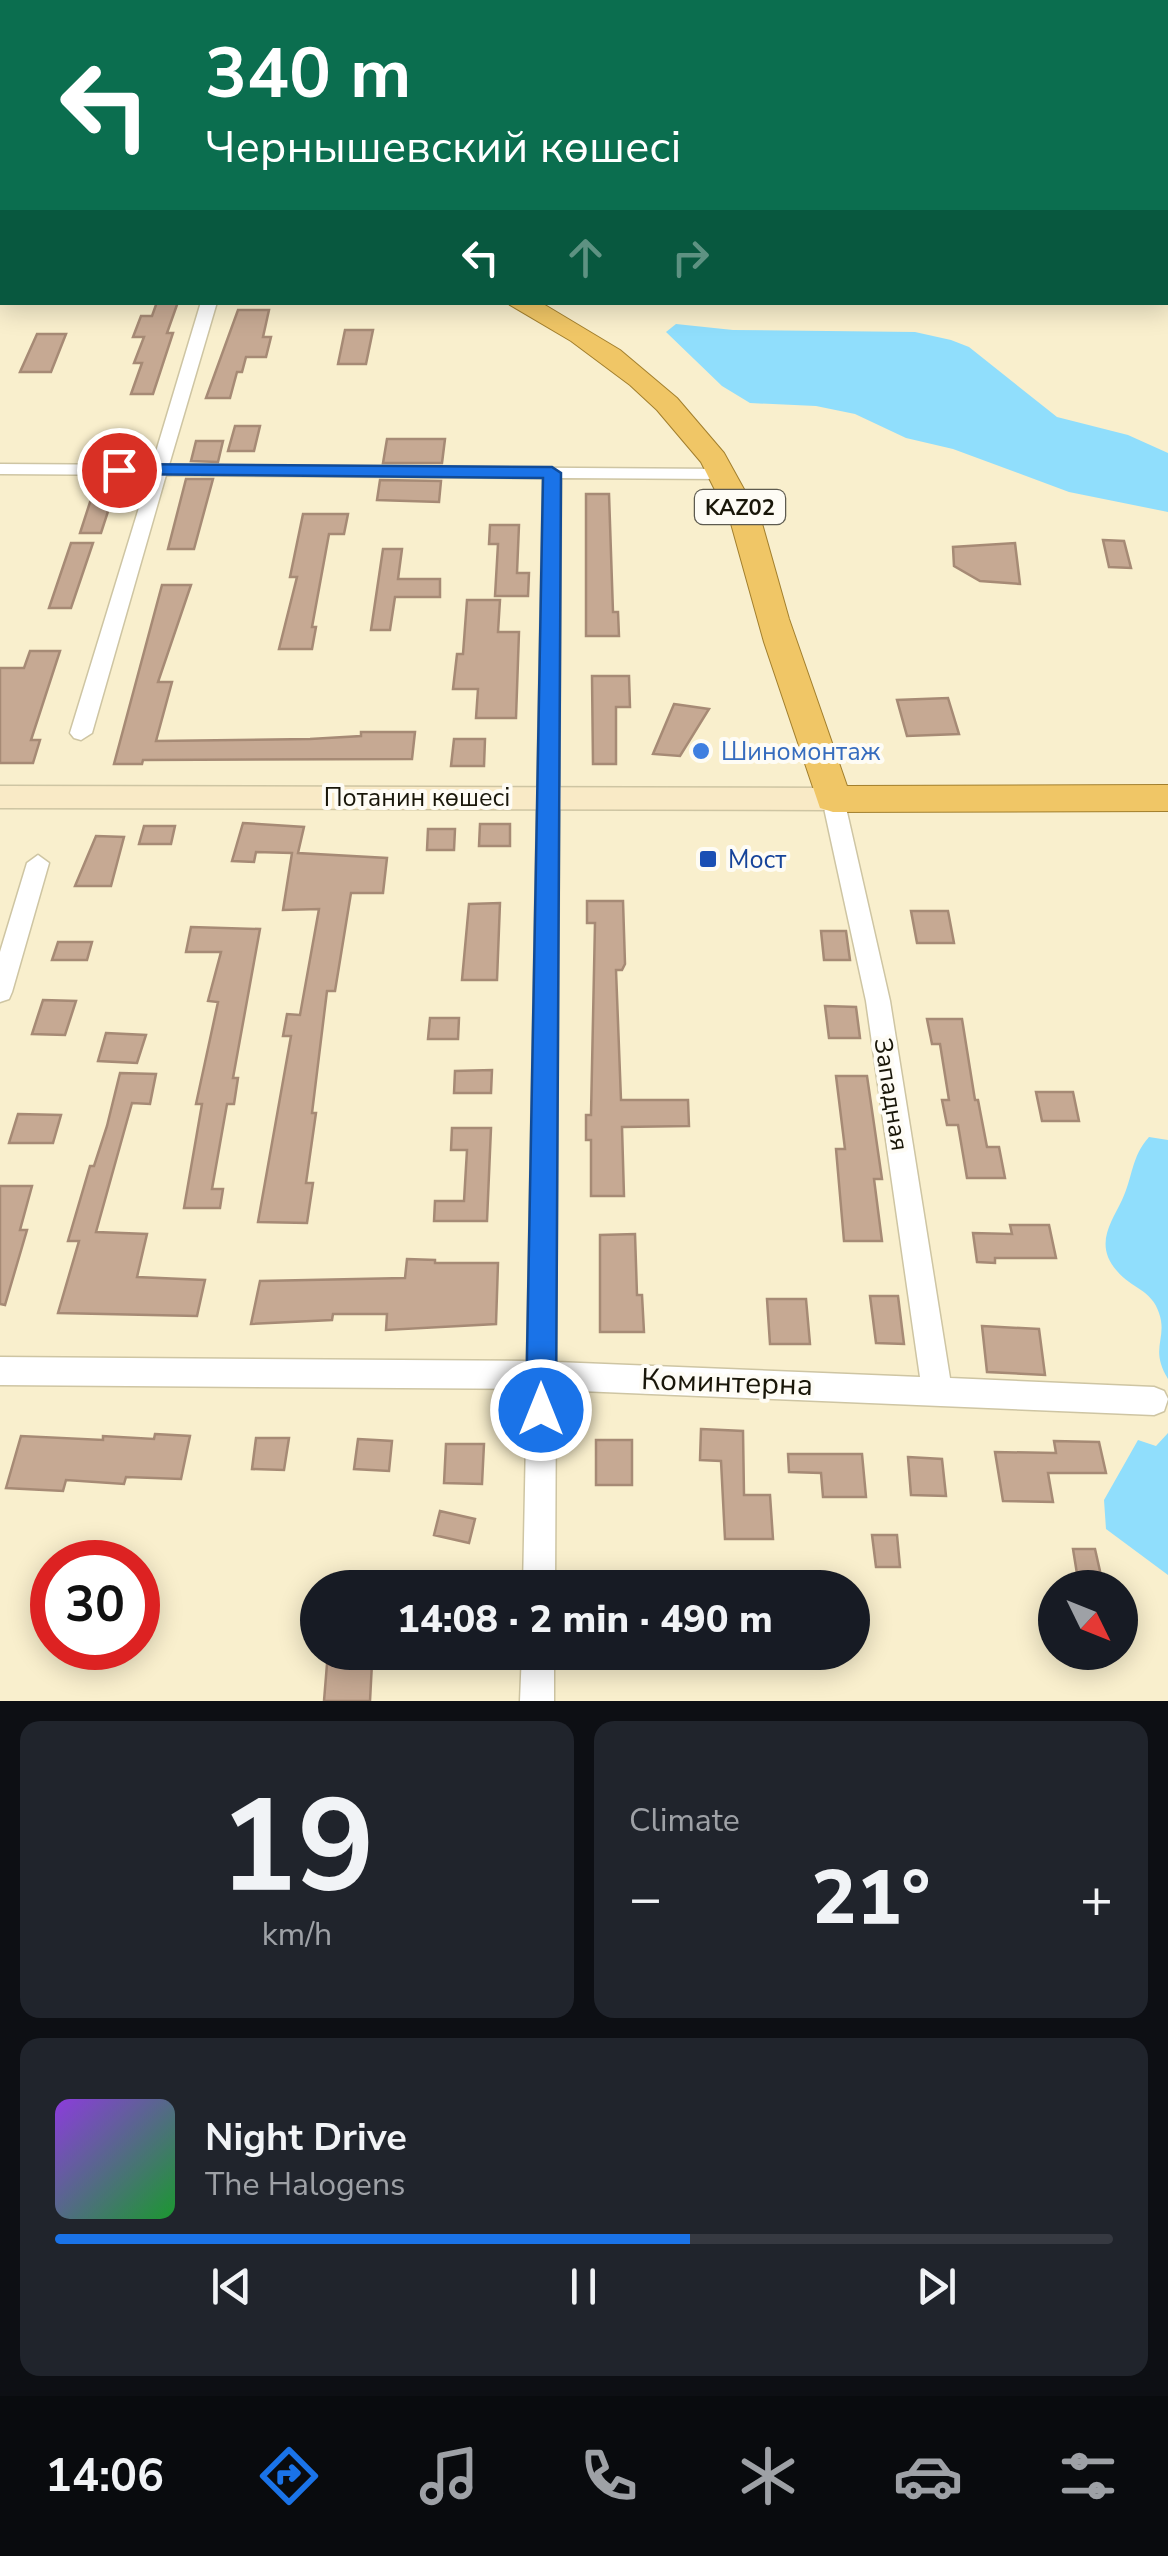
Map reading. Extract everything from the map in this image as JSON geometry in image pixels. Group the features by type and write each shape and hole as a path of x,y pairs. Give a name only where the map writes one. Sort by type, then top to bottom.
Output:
{"highway":[{"name":"KAZ02","path":"529,305 601,350 641,382 701,444 723,474 746,522 773,620 834,799"},
{"path":"834,799 1168,798"}],"main road":[{"name":"Потанин көшесі","path":"0,797 834,799"}],"street":[{"path":"80,733 208,305"},
{"path":"0,469 723,474"},
{"path":"539,1570 552,473"},
{"name":"Западная","path":"834,799 878,1001 938,1391"},
{"path":"0,992 38,863"},
{"name":"Коминтерна","path":"0,1371 541,1375 1154,1401"},
{"path":"537,1701 538,1670"}],"water":[{"path":"676,324 733,330 915,332 951,340 969,347 1057,417 1128,435 1168,453 1168,512 1069,492 953,449 906,438 855,414 816,406 750,403 722,386 666,332"},
{"path":"1149,1137 1168,1140 1168,1379 1160,1359 1162,1330 1156,1305 1117,1271 1106,1243 1135,1160"},
{"path":"1168,1433 1168,1575 1106,1529 1104,1500 1138,1440 1156,1446"}],"building":[{"path":"156,305 177,305 167,333 173,333 153,394 131,394 142,363 134,363 144,337 133,337 141,316 152,316"},
{"path":"238,310 269,310 263,337 271,337 266,357 246,357 230,398 206,398"},
{"path":"345,330 373,330 366,364 338,364"},
{"path":"37,334 66,334 51,372 20,372"},
{"path":"235,426 260,426 254,451 228,451"},
{"path":"387,439 445,439 442,463 383,463"},
{"path":"196,441 223,441 218,462 191,461"},
{"path":"186,479 213,479 194,549 168,549"},
{"path":"380,480 441,481 439,502 377,500"},
{"path":"586,494 609,494 613,612 618,612 619,636 586,636"},
{"path":"92,496 113,496 101,533 80,533"},
{"path":"303,514 348,514 344,534 329,534 312,627 316,627 312,649 279,649 297,577 290,577"},
{"path":"490,525 519,525 517,573 529,573 528,596 495,596 498,544 489,544"},
{"path":"1103,540 1124,541 1131,568 1109,567"},
{"path":"71,543 93,543 71,608 49,608"},
{"path":"1015,543 1020,584 980,581 954,566 953,547"},
{"path":"383,549 402,549 398,579 440,579 440,597 395,597 390,630 371,630"},
{"path":"162,585 191,585 158,682 172,682 156,741 310,739 361,736 361,732 415,732 412,759 143,760 142,764 114,764"},
{"path":"467,600 500,600 498,632 519,632 516,718 476,718 478,689 453,689 457,654 463,654"},
{"path":"30,651 60,651 31,740 40,740 33,763 0,763 0,668 24,668"},
{"path":"592,676 629,676 630,707 616,707 616,764 593,764"},
{"path":"948,698 959,734 907,736 897,700"},
{"path":"674,704 709,709 680,756 653,754"},
{"path":"454,739 485,739 484,766 451,766"},
{"path":"243,823 304,827 298,853 387,858 383,893 351,893 335,991 327,991 312,1113 316,1113 306,1183 313,1183 307,1223 258,1222 291,1036 283,1036 287,1014 300,1015 319,909 283,910 292,853 256,852 254,862 232,861"},
{"path":"480,824 510,824 510,846 479,846"},
{"path":"144,826 175,826 171,844 139,844"},
{"path":"428,829 455,829 454,850 427,850"},
{"path":"96,836 124,837 111,886 75,886"},
{"path":"587,901 623,901 625,964 622,970 616,970 621,1100 688,1100 689,1126 622,1127 624,1196 591,1196 591,1140 586,1140 586,1115 591,1115 595,923 587,923"},
{"path":"500,903 497,980 462,980 469,904"},
{"path":"911,911 948,911 954,943 917,943"},
{"path":"191,927 260,929 233,1078 238,1078 234,1104 227,1104 212,1189 223,1189 220,1208 184,1208 202,1104 196,1104 218,1002 208,1001 221,952 186,952"},
{"path":"821,931 846,931 850,960 824,960"},
{"path":"58,942 92,942 87,960 52,960"},
{"path":"43,1000 76,1001 65,1035 32,1034"},
{"path":"825,1006 856,1007 860,1038 829,1038"},
{"path":"430,1018 459,1018 458,1039 428,1039"},
{"path":"927,1019 962,1019 987,1147 999,1147 1005,1178 967,1178 958,1125 947,1125 942,1100 949,1100 940,1044 932,1044"},
{"path":"106,1033 146,1035 137,1063 98,1061"},
{"path":"492,1070 491,1093 454,1093 455,1071"},
{"path":"120,1073 156,1074 150,1104 132,1103 96,1232 147,1234 137,1277 205,1280 197,1316 58,1313 79,1241 68,1241 90,1166 94,1166 107,1126"},
{"path":"836,1076 867,1076 882,1179 874,1179 882,1241 844,1241 836,1149 845,1149"},
{"path":"1036,1092 1073,1092 1079,1121 1042,1121"},
{"path":"18,1114 61,1115 53,1143 9,1143"},
{"path":"452,1128 491,1128 487,1221 434,1221 435,1201 464,1201 467,1150 451,1150"},
{"path":"0,1186 32,1186 20,1230 27,1230 5,1305 0,1304"},
{"path":"1010,1225 1049,1225 1056,1258 995,1258 995,1263 977,1262 973,1233 1012,1234"},
{"path":"635,1234 637,1295 642,1295 644,1332 600,1332 600,1235"},
{"path":"407,1259 498,1263 496,1324 386,1330 387,1314 333,1314 332,1320 251,1324 260,1281 405,1278"},
{"path":"870,1296 898,1296 904,1344 876,1343"},
{"path":"767,1299 806,1299 810,1344 770,1344"},
{"path":"982,1326 1039,1329 1045,1375 987,1372"},
{"path":"701,1429 743,1431 744,1495 770,1495 773,1539 725,1539 721,1461 700,1460"},
{"path":"155,1434 190,1436 181,1479 126,1477 124,1484 66,1480 63,1491 6,1488 21,1436 103,1440 103,1436 154,1439"},
{"path":"256,1438 289,1438 284,1470 252,1469"},
{"path":"358,1439 392,1441 389,1471 354,1469"},
{"path":"596,1440 632,1440 632,1485 596,1485"},
{"path":"1054,1441 1099,1442 1106,1473 1048,1473 1053,1502 1003,1501 995,1452 1056,1453"},
{"path":"446,1444 484,1444 482,1484 444,1483"},
{"path":"788,1454 862,1454 866,1497 823,1497 821,1473 789,1472"},
{"path":"908,1457 942,1459 946,1496 911,1495"},
{"path":"440,1511 475,1519 469,1543 434,1535"},
{"path":"872,1535 897,1535 900,1567 876,1567"},
{"path":"1073,1549 1095,1549 1100,1570 1076,1570"},
{"path":"327,1670 372,1670 370,1701 324,1701"}],"place":[{"name":"Шиномонтаж","path":"701,751"},
{"name":"Мост","path":"708,859"}],"route":[{"path":"119,470 552,473 541,1410"}]}
